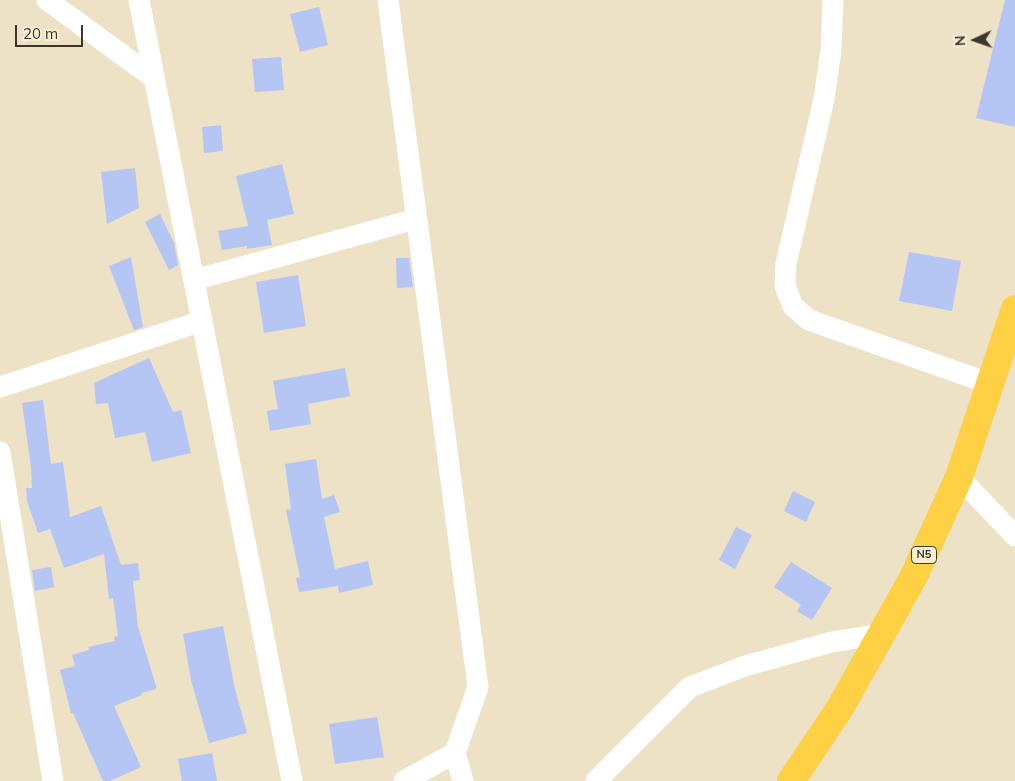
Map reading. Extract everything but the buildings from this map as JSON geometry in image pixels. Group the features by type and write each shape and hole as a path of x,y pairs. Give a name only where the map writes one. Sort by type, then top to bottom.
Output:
{"highway":[{"name":"N5","path":"791,781 840,708 914,576 959,477 1015,309"}],"street":[{"path":"47,0 154,78"},
{"path":"139,0 292,781"},
{"path":"388,0 478,687 455,753 463,781"},
{"path":"832,0 832,50 824,99 786,264 786,286 792,306 809,320 991,384"},
{"path":"194,280 416,219"},
{"path":"0,387 202,321"},
{"path":"0,452 52,781"},
{"path":"959,477 1015,536"},
{"path":"596,781 690,687 745,666 832,642 882,634"},
{"path":"404,781 455,753"}]}
